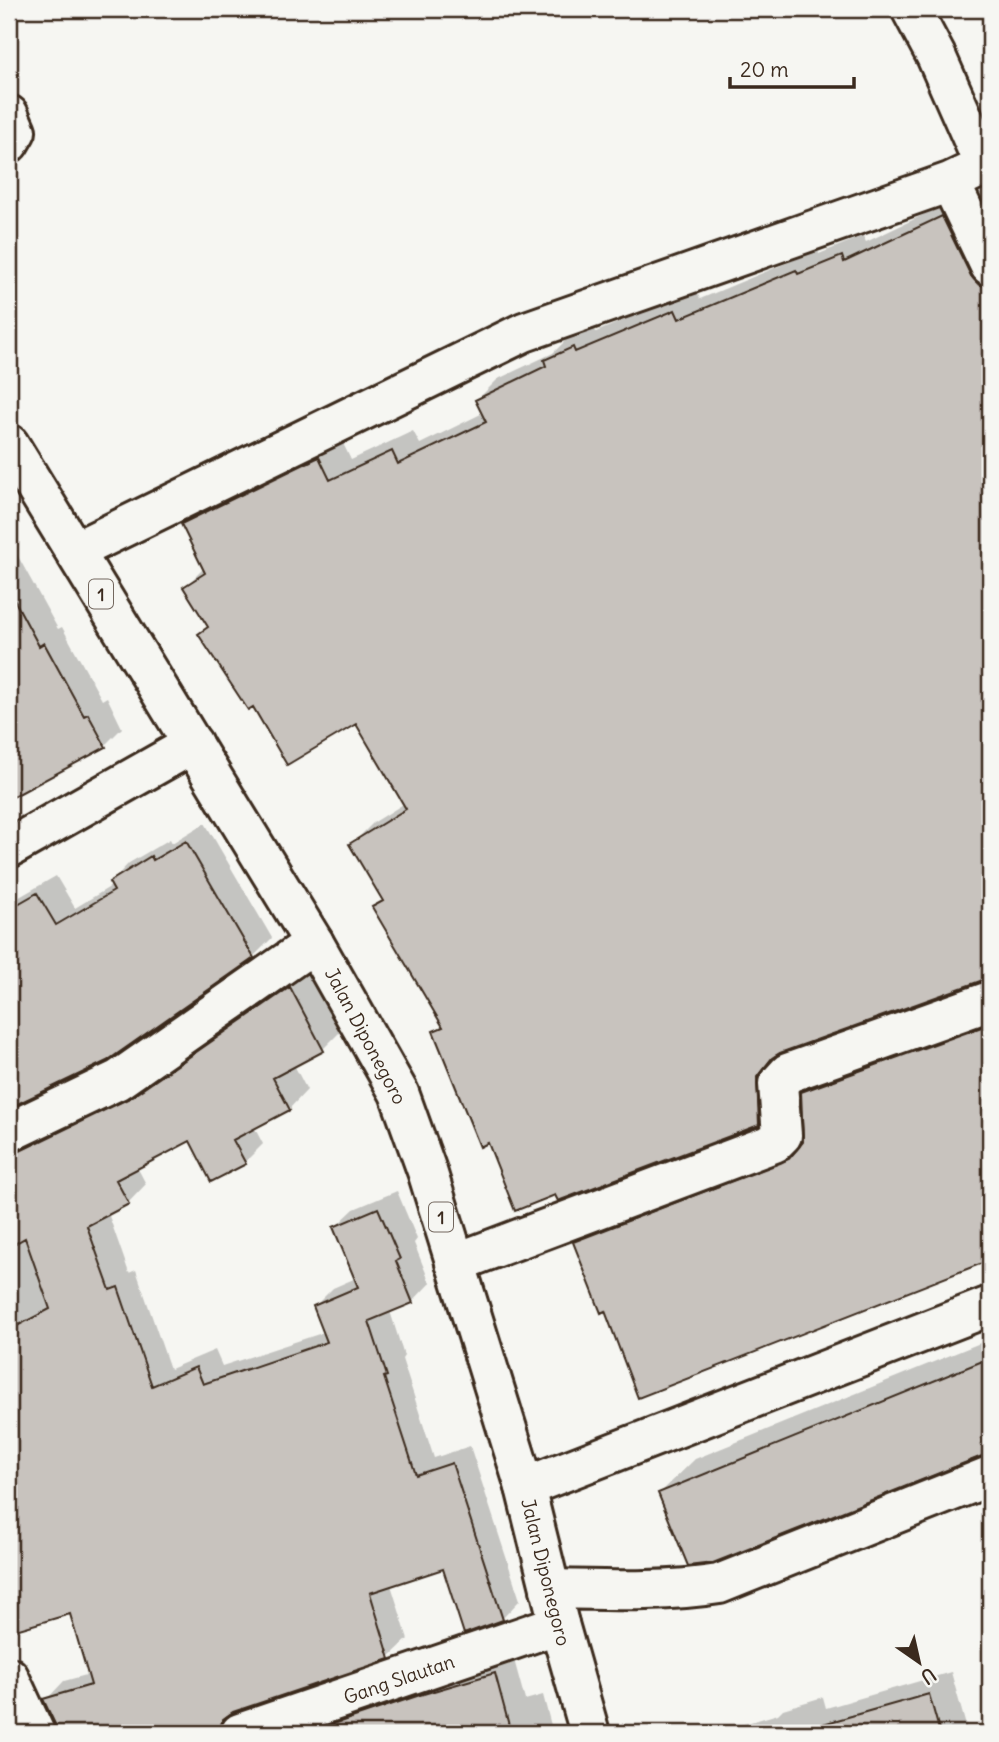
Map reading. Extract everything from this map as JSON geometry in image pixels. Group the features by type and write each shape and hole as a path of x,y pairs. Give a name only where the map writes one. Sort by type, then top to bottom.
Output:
{"main road":[{"path":"75,551 524,332 950,182 987,164 911,9"},
{"path":"9,115 16,131 9,142"},
{"path":"950,182 990,265"},
{"name":"Jalan Diponegoro","path":"9,444 314,943 399,1093 427,1171 524,1487 590,1733"},
{"path":"9,848 193,744"},
{"path":"9,1132 118,1080 314,943"},
{"path":"456,1263 774,1143 782,1135 778,1084 788,1073 990,1001"},
{"path":"524,1487 990,1306"},
{"name":"Gang Slautan","path":"240,1733 554,1606 650,1590 719,1584 990,1476"},
{"path":"9,1677 35,1733"}],"building":[{"path":"942,216 971,276 978,284 990,288 990,980 983,980 772,1058 757,1077 759,1125 558,1201 555,1195 515,1211 488,1143 480,1147 433,1031 443,1027 372,907 383,901 349,844 406,809 356,724 287,765 253,707 248,710 198,634 208,627 183,587 205,573 181,524 319,457 330,480 392,451 398,464 486,422 475,400 546,366 544,360 573,347 575,352 675,310 679,319 796,270 798,274 842,256 844,262"},
{"path":"9,590 39,646 44,643 84,716 88,714 106,747 9,799"},
{"path":"186,841 254,958 107,1061 9,1108 9,909 37,893 56,925 114,891 109,882 151,856 153,860"},
{"path":"290,987 324,1051 273,1078 290,1110 233,1140 246,1164 211,1182 190,1141 116,1180 129,1204 87,1226 110,1290 118,1287 152,1386 196,1367 203,1384 327,1342 313,1306 358,1287 333,1227 378,1208 400,1259 396,1261 413,1303 369,1321 387,1376 384,1377 416,1475 452,1463 503,1620 464,1634 443,1569 370,1593 390,1659 233,1712 223,1719 219,1733 57,1733 43,1699 91,1685 70,1614 9,1632 9,1330 50,1309 25,1238 9,1247 9,1154 130,1098"},
{"path":"990,1024 990,1260 638,1398 605,1311 601,1313 573,1242 789,1159 803,1142 801,1092"},
{"path":"990,1358 990,1455 713,1563 688,1566 658,1493"},
{"path":"495,1673 511,1733 307,1733 420,1695"},
{"path":"929,1694 940,1733 824,1733 823,1724"}]}
